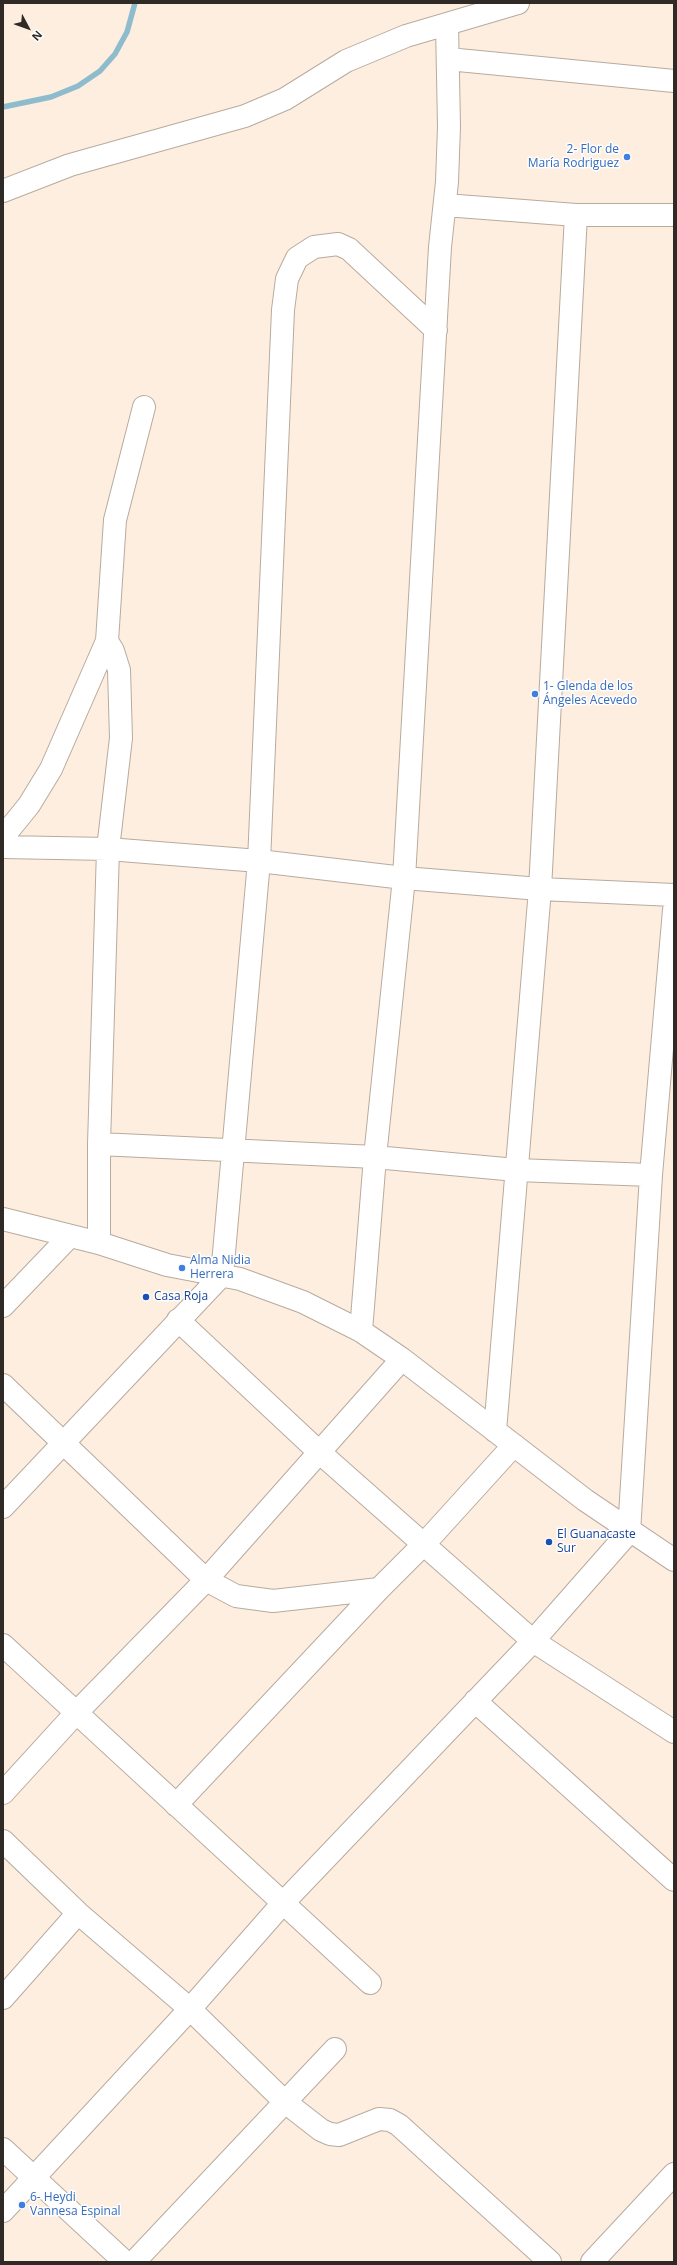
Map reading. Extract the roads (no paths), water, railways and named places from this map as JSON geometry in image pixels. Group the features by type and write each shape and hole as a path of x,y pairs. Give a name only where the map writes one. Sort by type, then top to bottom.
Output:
{"street":[{"path":"3,191 70,165 244,116 285,99 346,61 406,36 518,3"},
{"path":"362,1331 375,1157 404,878 438,290 449,127 447,24"},
{"path":"448,59 674,81"},
{"path":"445,204 576,215 674,215"},
{"path":"494,1431 540,888 576,215"},
{"path":"3,1507 222,1275 260,861 283,318 287,279 297,258 314,247 338,244 349,249 436,330"},
{"path":"401,298 438,290"},
{"path":"3,837 29,805 51,769 107,641 116,520 144,407"},
{"path":"99,1243 99,1144 108,849 121,738 119,670 113,651 107,641"},
{"path":"3,847 108,849 260,861 404,878 674,896"},
{"path":"3,2211 190,2009 282,1903 533,1641 629,1532 651,1175 674,910"},
{"path":"99,1144 234,1149 375,1157 516,1170 651,1175"},
{"path":"3,1219 99,1243 167,1265 222,1275 303,1302 362,1331 402,1359 494,1431 629,1532 674,1560"},
{"path":"3,1306 70,1236"},
{"path":"178,1320 318,1451 533,1641 674,1732"},
{"path":"3,1793 76,1713 206,1580 318,1451 402,1359"},
{"path":"3,1386 206,1580 236,1596 273,1601 379,1589"},
{"path":"176,1805 379,1589 425,1544 514,1445"},
{"path":"3,1645 370,1983"},
{"path":"475,1701 674,1880"},
{"path":"3,1841 78,1913 190,2009 285,2102 321,2130 330,2134 339,2135 379,2119 390,2120 399,2125 550,2262"},
{"path":"3,1998 78,1913"},
{"path":"134,2262 334,2049"},
{"path":"3,2149 125,2262"},
{"path":"592,2262 674,2174"}],"waterway":[{"path":"3,107 51,97 78,86 100,71 115,54 127,32 135,3"}],"place":[{"name":"2- Flor de María Rodriguez","path":"627,157"},
{"name":"1- Glenda de los Ángeles Acevedo","path":"535,694"},
{"name":"Alma Nidia Herrera","path":"182,1268"},
{"name":"Casa Roja","path":"146,1297"},
{"name":"El Guanacaste Sur","path":"549,1542"},
{"name":"6- Heydi Vannesa Espinal","path":"22,2205"}]}
